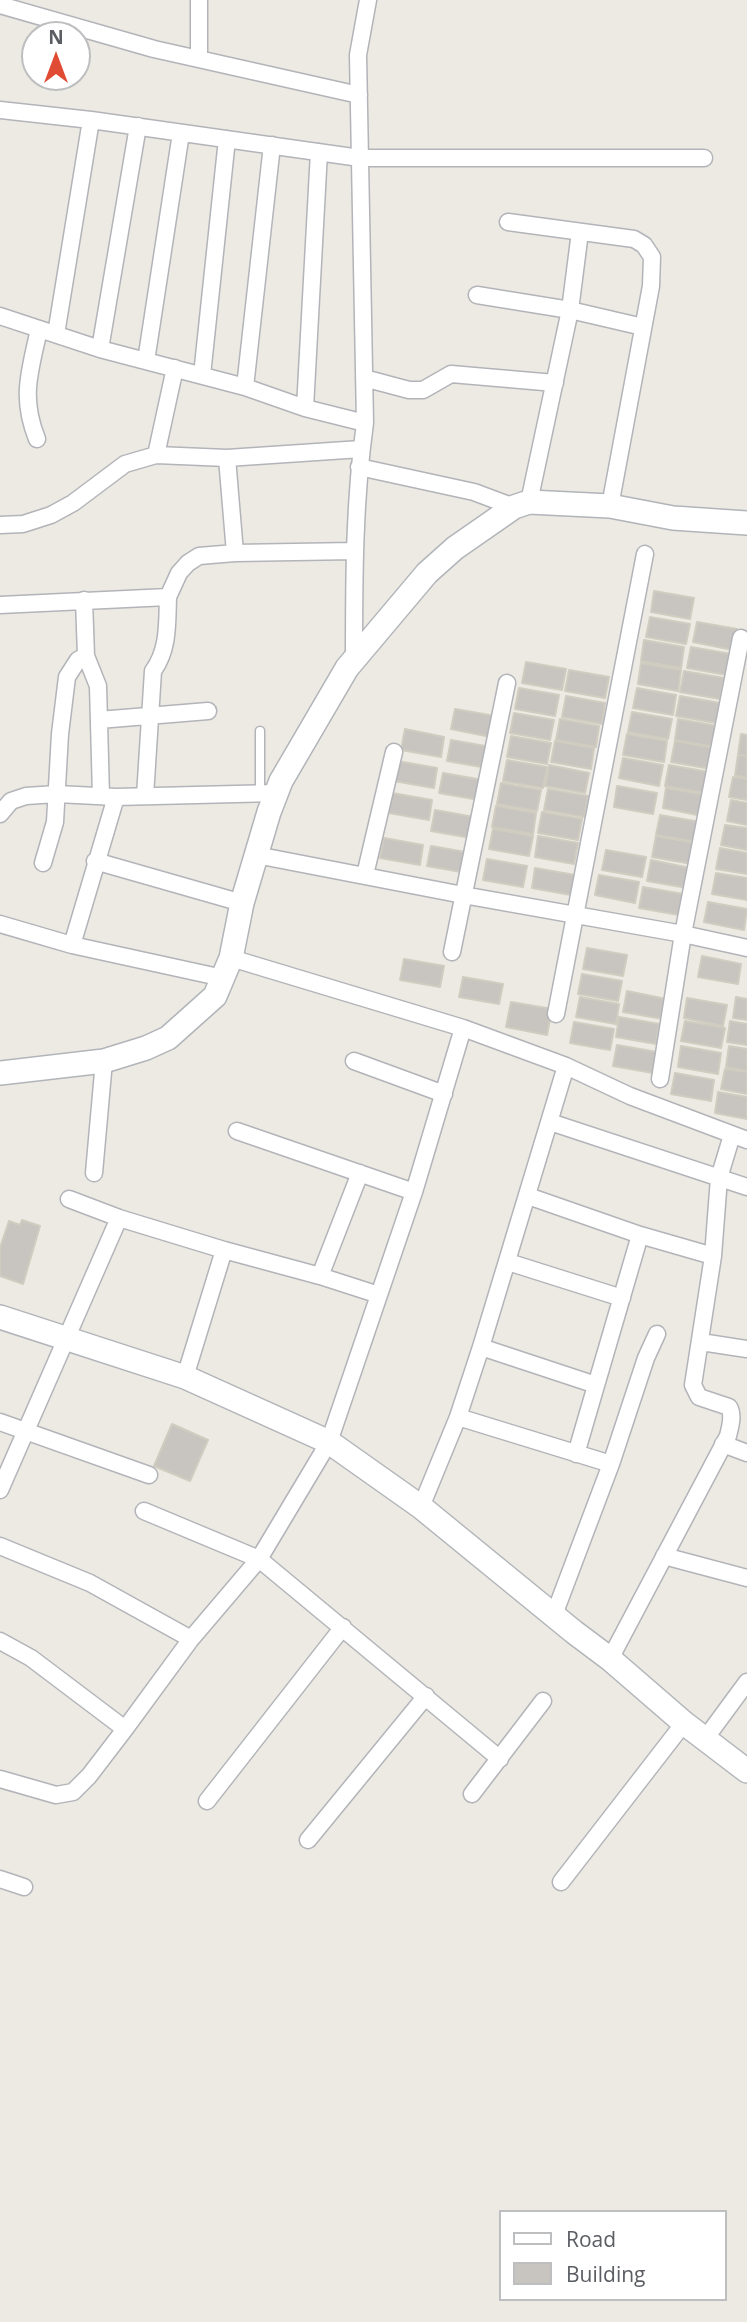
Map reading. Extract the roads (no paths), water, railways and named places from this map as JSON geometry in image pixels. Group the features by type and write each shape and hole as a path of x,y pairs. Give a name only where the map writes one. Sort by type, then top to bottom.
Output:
{"street":[{"path":"198,59 199,0"},
{"path":"354,660 354,551 359,467 365,422 358,55 364,2"},
{"path":"0,5 154,49 359,95"},
{"path":"0,110 91,120 360,158 704,158"},
{"path":"55,334 91,120"},
{"path":"100,349 138,127"},
{"path":"146,360 181,133"},
{"path":"202,375 228,139"},
{"path":"245,387 272,145"},
{"path":"305,408 319,152"},
{"path":"508,222 634,239 648,249 652,257 651,286 610,506"},
{"path":"6,1070 104,1061 146,1048 168,1038 215,996 227,968 256,855 268,793 347,668 428,573 455,548 522,505 555,383 580,232"},
{"path":"477,295 569,310 643,327"},
{"path":"0,316 100,349 245,387 305,408 365,422"},
{"path":"37,439 30,421 27,397 39,329"},
{"path":"156,455 175,368"},
{"path":"364,378 409,390 423,390 451,374 555,383"},
{"path":"0,522 23,524 51,515 73,503 125,464 156,455 227,458 361,449"},
{"path":"227,458 234,553"},
{"path":"359,467 522,505 610,506 673,518 747,523"},
{"path":"145,796 153,671 162,658 166,644 168,597 179,573 198,556 354,551"},
{"path":"556,1014 645,554"},
{"path":"0,605 168,597"},
{"path":"72,945 95,861 108,796 98,687 86,656 85,600"},
{"path":"660,1079 683,934 741,638"},
{"path":"43,863 55,822 60,734 67,677 78,660 86,656"},
{"path":"452,952 507,683"},
{"path":"99,720 208,710"},
{"path":"365,875 394,752"},
{"path":"0,814 12,801 26,796 268,793"},
{"path":"256,855 747,948"},
{"path":"95,861 242,903"},
{"path":"0,924 72,945 227,968 463,1028 566,1066 630,1096 739,1137 719,1178 713,1256 701,1342 694,1371 695,1391 699,1397 725,1404 739,1415 610,1659"},
{"path":"0,1779 56,1796 73,1792 89,1776 191,1639 259,1559 330,1442 414,1192 463,1028"},
{"path":"94,1172 104,1061"},
{"path":"354,1062 443,1094"},
{"path":"421,1507 458,1417 508,1262 566,1066"},
{"path":"550,1122 747,1187"},
{"path":"237,1131 414,1192"},
{"path":"320,1276 360,1172"},
{"path":"528,1196 640,1235 713,1256"},
{"path":"69,1199 119,1218 379,1295"},
{"path":"0,1490 119,1218"},
{"path":"576,1454 640,1235"},
{"path":"185,1377 224,1250"},
{"path":"508,1262 622,1298"},
{"path":"0,1317 185,1377 330,1442 421,1507 610,1659 684,1723 747,1771"},
{"path":"554,1615 657,1334"},
{"path":"701,1342 747,1349"},
{"path":"481,1347 596,1385"},
{"path":"458,1417 611,1464"},
{"path":"0,1422 149,1475"},
{"path":"723,1444 747,1453"},
{"path":"144,1511 259,1559 500,1759"},
{"path":"0,1546 90,1583 191,1639"},
{"path":"664,1556 747,1578"},
{"path":"206,1801 343,1627"},
{"path":"0,1642 32,1658 125,1729"},
{"path":"705,1739 747,1682"},
{"path":"308,1840 426,1696"},
{"path":"472,1794 543,1701"},
{"path":"561,1882 684,1723"},
{"path":"0,1879 24,1887"}],"lane":[{"path":"260,731 268,793"}]}
